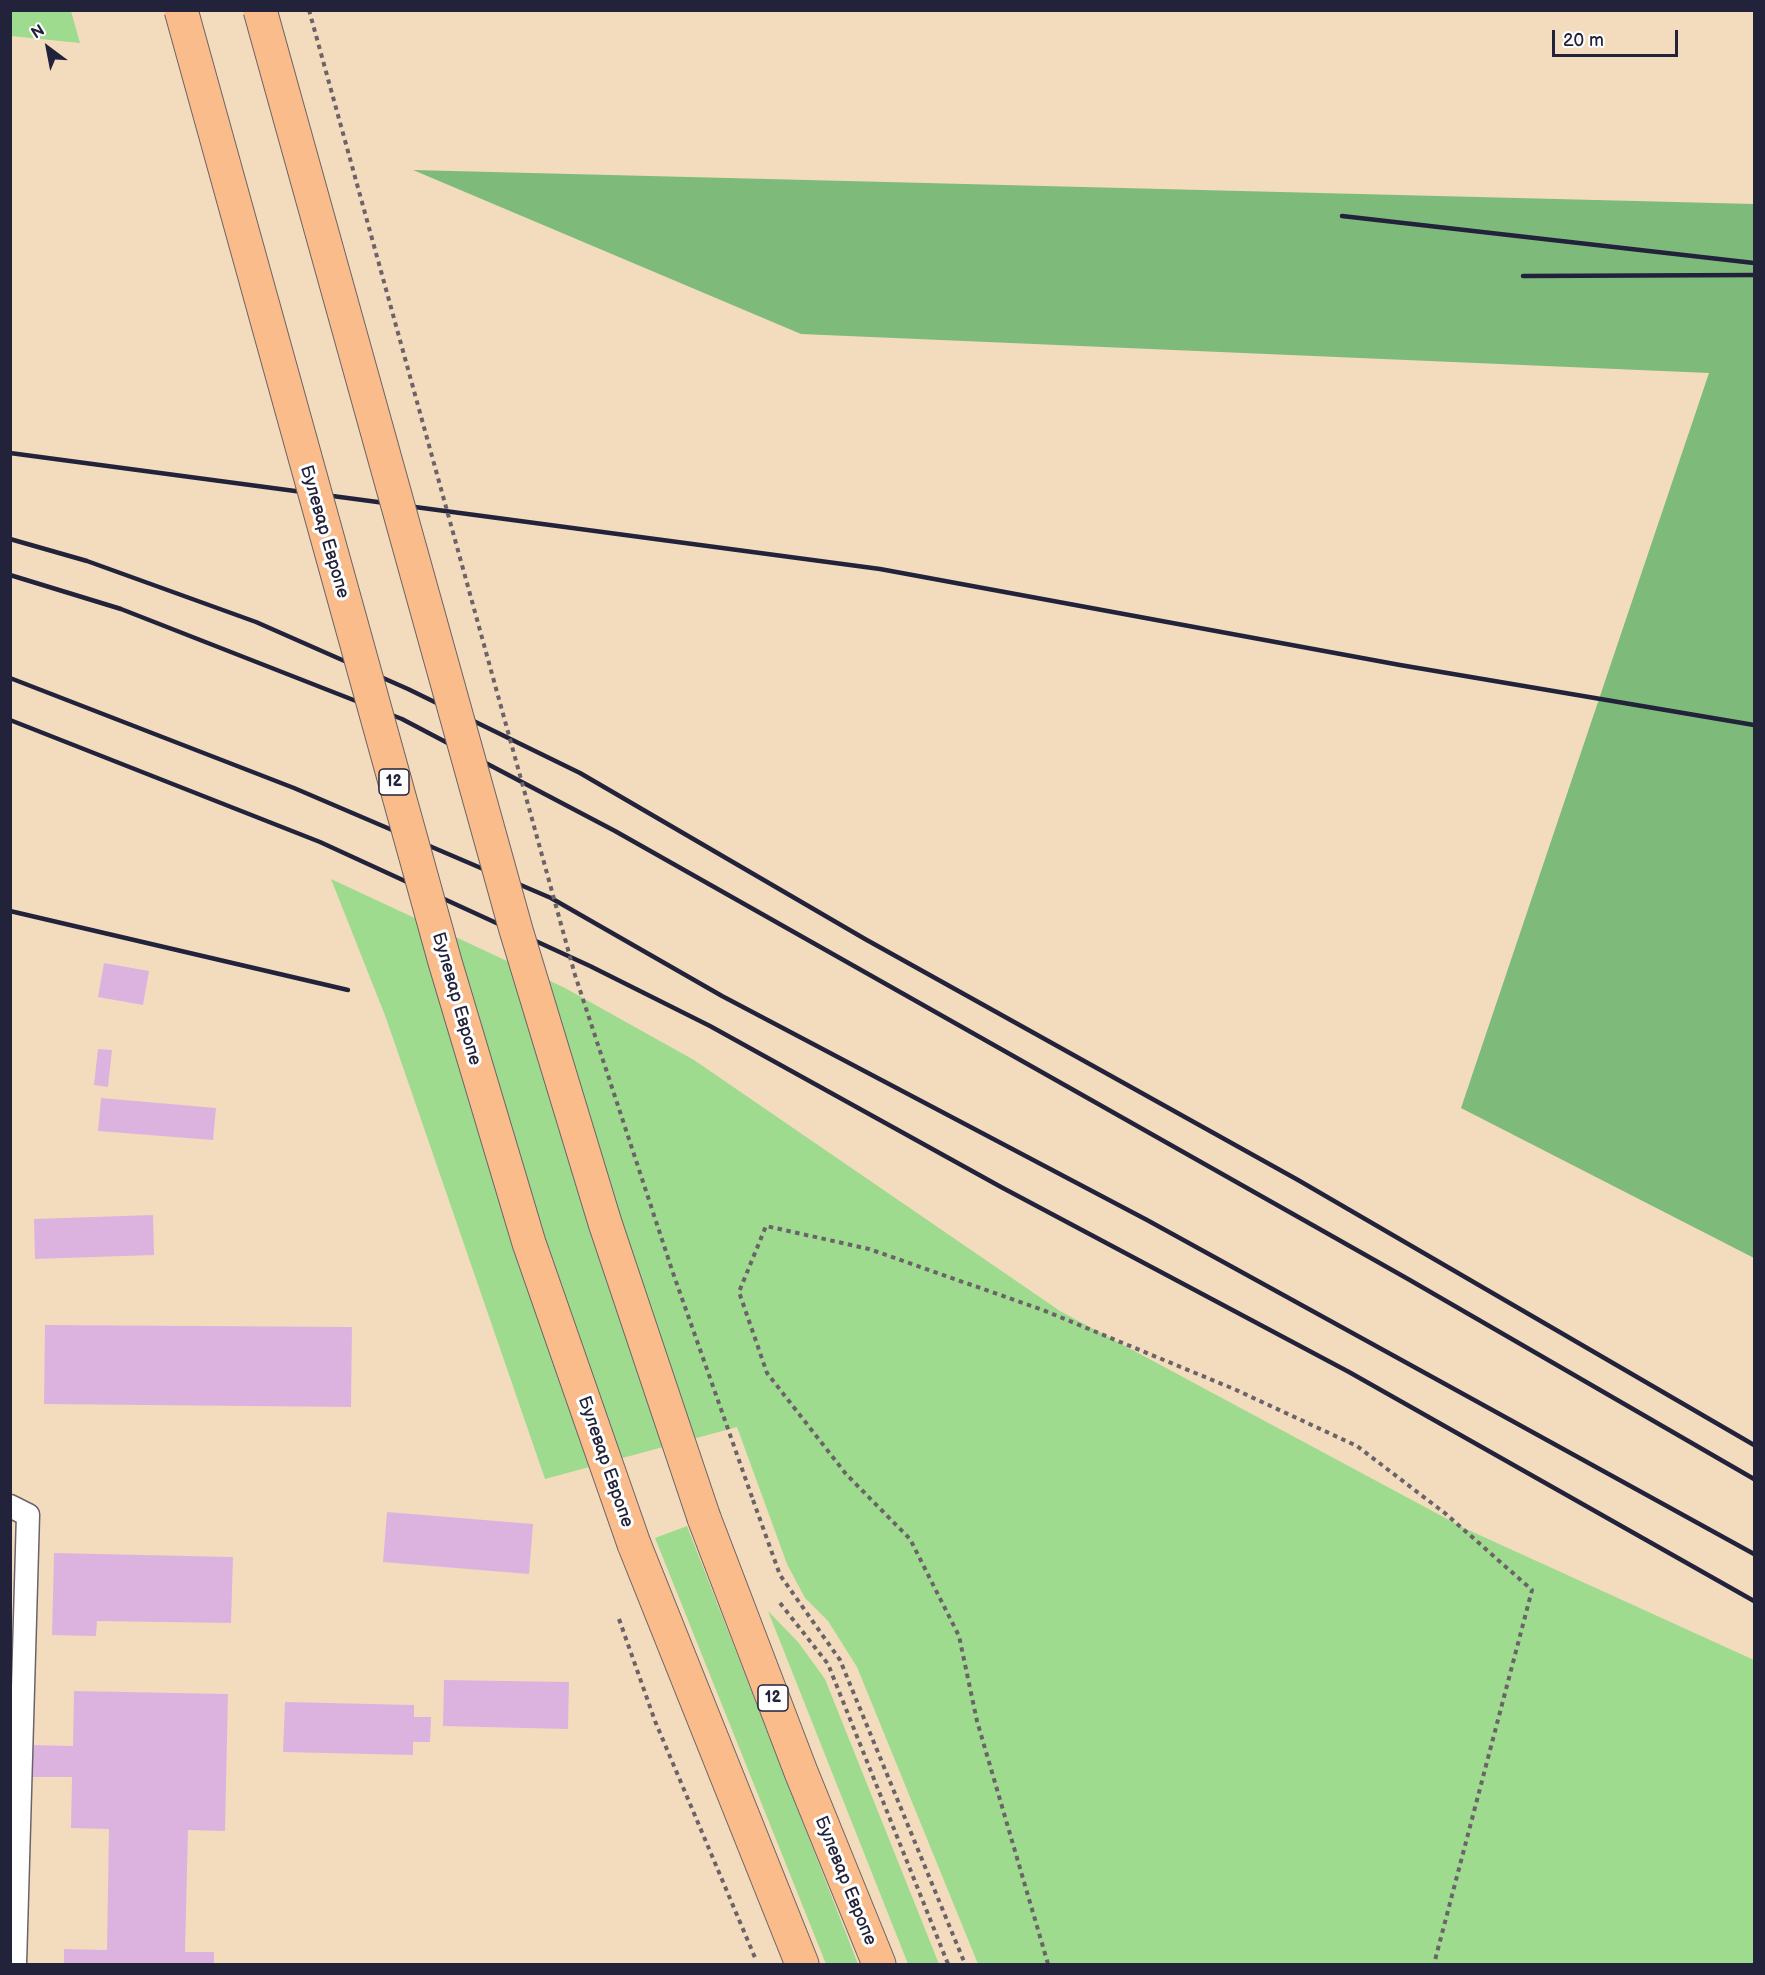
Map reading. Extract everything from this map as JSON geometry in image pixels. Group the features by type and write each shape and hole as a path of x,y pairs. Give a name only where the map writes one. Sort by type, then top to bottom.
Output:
{"main road":[{"name":"Булевар Европе","path":"181,10 309,480 452,985 529,1243 633,1544 802,1965"},
{"name":"Булевар Европе","path":"260,10 516,930 605,1223 704,1518 879,1965"}],"lane":[{"path":"10,1506 28,1515 15,1965"}],"path":[{"path":"309,10 575,975 672,1270 780,1575 840,1660 964,1965"},
{"path":"1048,1965 977,1721 959,1636 910,1539 846,1474 767,1373 739,1292 766,1226 869,1249 1043,1310 1234,1389 1357,1446 1446,1514 1532,1590 1434,1965"},
{"path":"778,1600 828,1664 948,1965"},
{"path":"618,1615 655,1721 757,1965"}],"green space":[{"path":"10,11 71,11 80,43 11,36"},
{"path":"413,170 1754,204 1754,1258 1461,1108 1709,373 801,334"},
{"path":"331,879 565,988 694,1060 1060,1311 1464,1528 1754,1660 1754,1964 978,1964 857,1667 828,1621 805,1598 787,1564 737,1427 545,1479 386,1018"},
{"path":"687,1526 858,1964 826,1964 655,1538"},
{"path":"768,1611 798,1642 825,1679 939,1964 908,1964"}],"building":[{"path":"104,963 149,971 143,1005 98,997"},
{"path":"98,1049 112,1050 108,1087 94,1085"},
{"path":"101,1098 216,1108 213,1140 98,1131"},
{"path":"153,1215 154,1255 35,1259 34,1219"},
{"path":"45,1325 352,1327 351,1407 44,1404"},
{"path":"387,1512 533,1524 529,1574 383,1562"},
{"path":"54,1553 233,1557 231,1623 97,1621 96,1636 52,1635"},
{"path":"444,1680 569,1682 568,1729 443,1726"},
{"path":"74,1691 228,1694 225,1831 188,1830 185,1952 214,1952 214,1964 64,1964 64,1949 107,1950 109,1829 71,1828 72,1777 27,1777 27,1745 73,1746"},
{"path":"285,1702 414,1705 414,1717 431,1717 430,1742 413,1742 413,1755 283,1752"}],"railway":[{"path":"1342,216 1754,263"},
{"path":"1523,276 1754,275"},
{"path":"10,453 880,569 1400,665 1754,725"},
{"path":"10,539 87,561 256,622 408,689 580,773 865,939 1298,1180 1754,1445"},
{"path":"10,575 121,609 402,719 615,831 1408,1279 1754,1479"},
{"path":"10,678 294,788 551,898 722,996 1147,1220 1754,1554"},
{"path":"10,720 320,842 590,966 710,1026 1001,1187 1349,1372 1754,1601"},
{"path":"10,911 348,990"}]}
